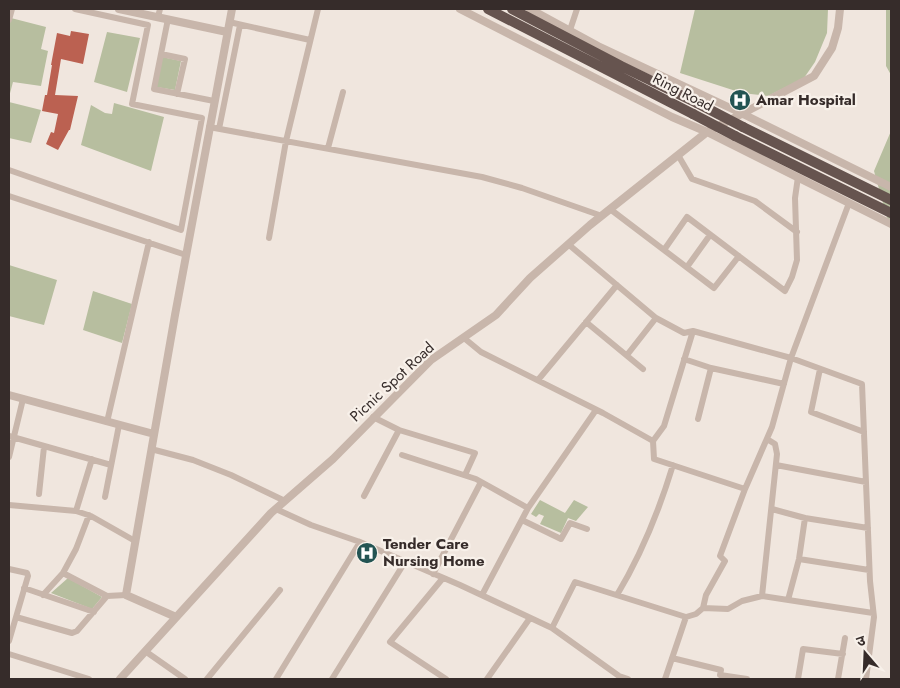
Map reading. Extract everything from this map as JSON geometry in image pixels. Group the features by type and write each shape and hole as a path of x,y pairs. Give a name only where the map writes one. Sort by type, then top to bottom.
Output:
{"highway":[{"name":"Ring Road","path":"488,9 891,213"},
{"name":"Ring Road","path":"512,9 621,66 700,99 891,200"}],"street":[{"path":"9,20 12,9"},
{"path":"9,170 181,230 202,118 132,104 148,25 75,9"},
{"path":"119,9 159,13 168,19 227,32"},
{"path":"126,595 186,254 232,9"},
{"path":"269,238 286,141 318,9"},
{"path":"460,9 621,92 707,132 891,224"},
{"path":"530,9 700,99 741,113 891,187"},
{"path":"570,30 577,9"},
{"path":"741,113 814,76 832,48 838,28 840,9"},
{"path":"168,19 154,89 214,101"},
{"path":"229,22 310,40"},
{"path":"219,129 240,25"},
{"path":"161,54 185,59 177,94"},
{"path":"328,148 343,92"},
{"path":"689,124 700,99"},
{"name":"Picnic Spot Road","path":"120,679 245,540 276,509 333,459 431,360 496,315 530,278 610,209 707,132 741,113"},
{"path":"210,127 482,177 522,188 602,216"},
{"path":"678,155 692,179 755,201 797,232"},
{"path":"664,250 687,217 785,291 797,260 795,198 798,177"},
{"path":"9,196 186,254"},
{"path":"552,628 575,582 686,616 696,614 703,608 706,595 725,561 720,556 745,489 772,428 791,358 849,203"},
{"path":"610,209 714,288 739,256"},
{"path":"687,267 710,235"},
{"path":"107,422 149,242"},
{"path":"568,244 656,318 684,333 693,331 791,358 862,384 869,570 873,613 866,679"},
{"path":"538,380 617,285"},
{"path":"627,356 656,318"},
{"path":"586,322 643,369"},
{"path":"693,331 664,426 654,441 654,459 745,489"},
{"path":"464,338 481,352 654,441"},
{"path":"684,360 784,384"},
{"path":"698,419 711,368"},
{"path":"820,369 811,412 864,432"},
{"path":"9,395 154,434"},
{"path":"9,458 11,437 23,399"},
{"path":"482,595 528,508 596,410"},
{"path":"373,418 399,430 475,453 465,475"},
{"path":"105,498 118,425"},
{"path":"364,496 399,430"},
{"path":"11,437 111,465"},
{"path":"762,596 777,454 775,444 767,439"},
{"path":"39,494 44,447"},
{"path":"151,449 193,460 232,475 285,501"},
{"path":"402,455 465,475 528,508"},
{"path":"76,511 92,459"},
{"path":"776,465 866,482"},
{"path":"617,595 633,568 662,504 673,466"},
{"path":"433,574 481,482"},
{"path":"9,505 76,511 88,515 136,541"},
{"path":"276,509 311,525 360,542 482,595 552,628 620,676 628,679"},
{"path":"772,509 805,518 868,528"},
{"path":"43,595 63,572 76,550 88,515"},
{"path":"788,600 799,559 805,518"},
{"path":"522,520 561,539 570,523 587,530"},
{"path":"276,679 360,542"},
{"path":"799,559 869,570"},
{"path":"332,679 405,562"},
{"path":"9,569 27,573 28,576 9,640"},
{"path":"63,572 107,596 126,595 176,617"},
{"path":"443,578 390,642 446,679"},
{"path":"24,588 94,612"},
{"path":"207,679 280,590"},
{"path":"16,617 72,633 77,631 107,596"},
{"path":"703,608 728,609 742,600 762,596 873,613"},
{"path":"665,679 686,616"},
{"path":"487,679 530,618"},
{"path":"838,679 845,638"},
{"path":"798,679 803,649 843,654"},
{"path":"145,652 185,679"},
{"path":"9,654 89,679"},
{"path":"672,658 721,670 720,675 747,679"}],"green space":[{"path":"695,9 828,9 827,33 815,62 804,78 768,96 742,93 680,73"},
{"path":"886,9 891,9 891,75 886,66"},
{"path":"11,18 46,27 41,49 48,51 41,86 13,82 9,97 9,25"},
{"path":"107,32 140,38 127,92 94,82"},
{"path":"162,57 181,61 175,90 156,87"},
{"path":"9,102 41,110 31,143 9,138"},
{"path":"114,103 164,117 151,171 81,145 91,105 105,113 112,114"},
{"path":"891,131 891,232 874,171"},
{"path":"9,265 57,280 44,325 9,316"},
{"path":"93,291 132,304 122,343 83,330"},
{"path":"540,500 565,513 574,500 588,507 576,521 568,518 561,533 540,524 544,516 539,514 536,517 531,514"},
{"path":"68,578 102,597 92,609 51,593"}],"building":[{"path":"71,31 89,34 83,64 61,59 55,95 78,96 70,130 58,150 46,144 51,132 54,133 58,114 42,111 45,95 47,95 57,33 70,36"}],"place":[{"name":"Amar Hospital","path":"740,100"},
{"name":"Tender Care Nursing Home","path":"367,553"}]}
